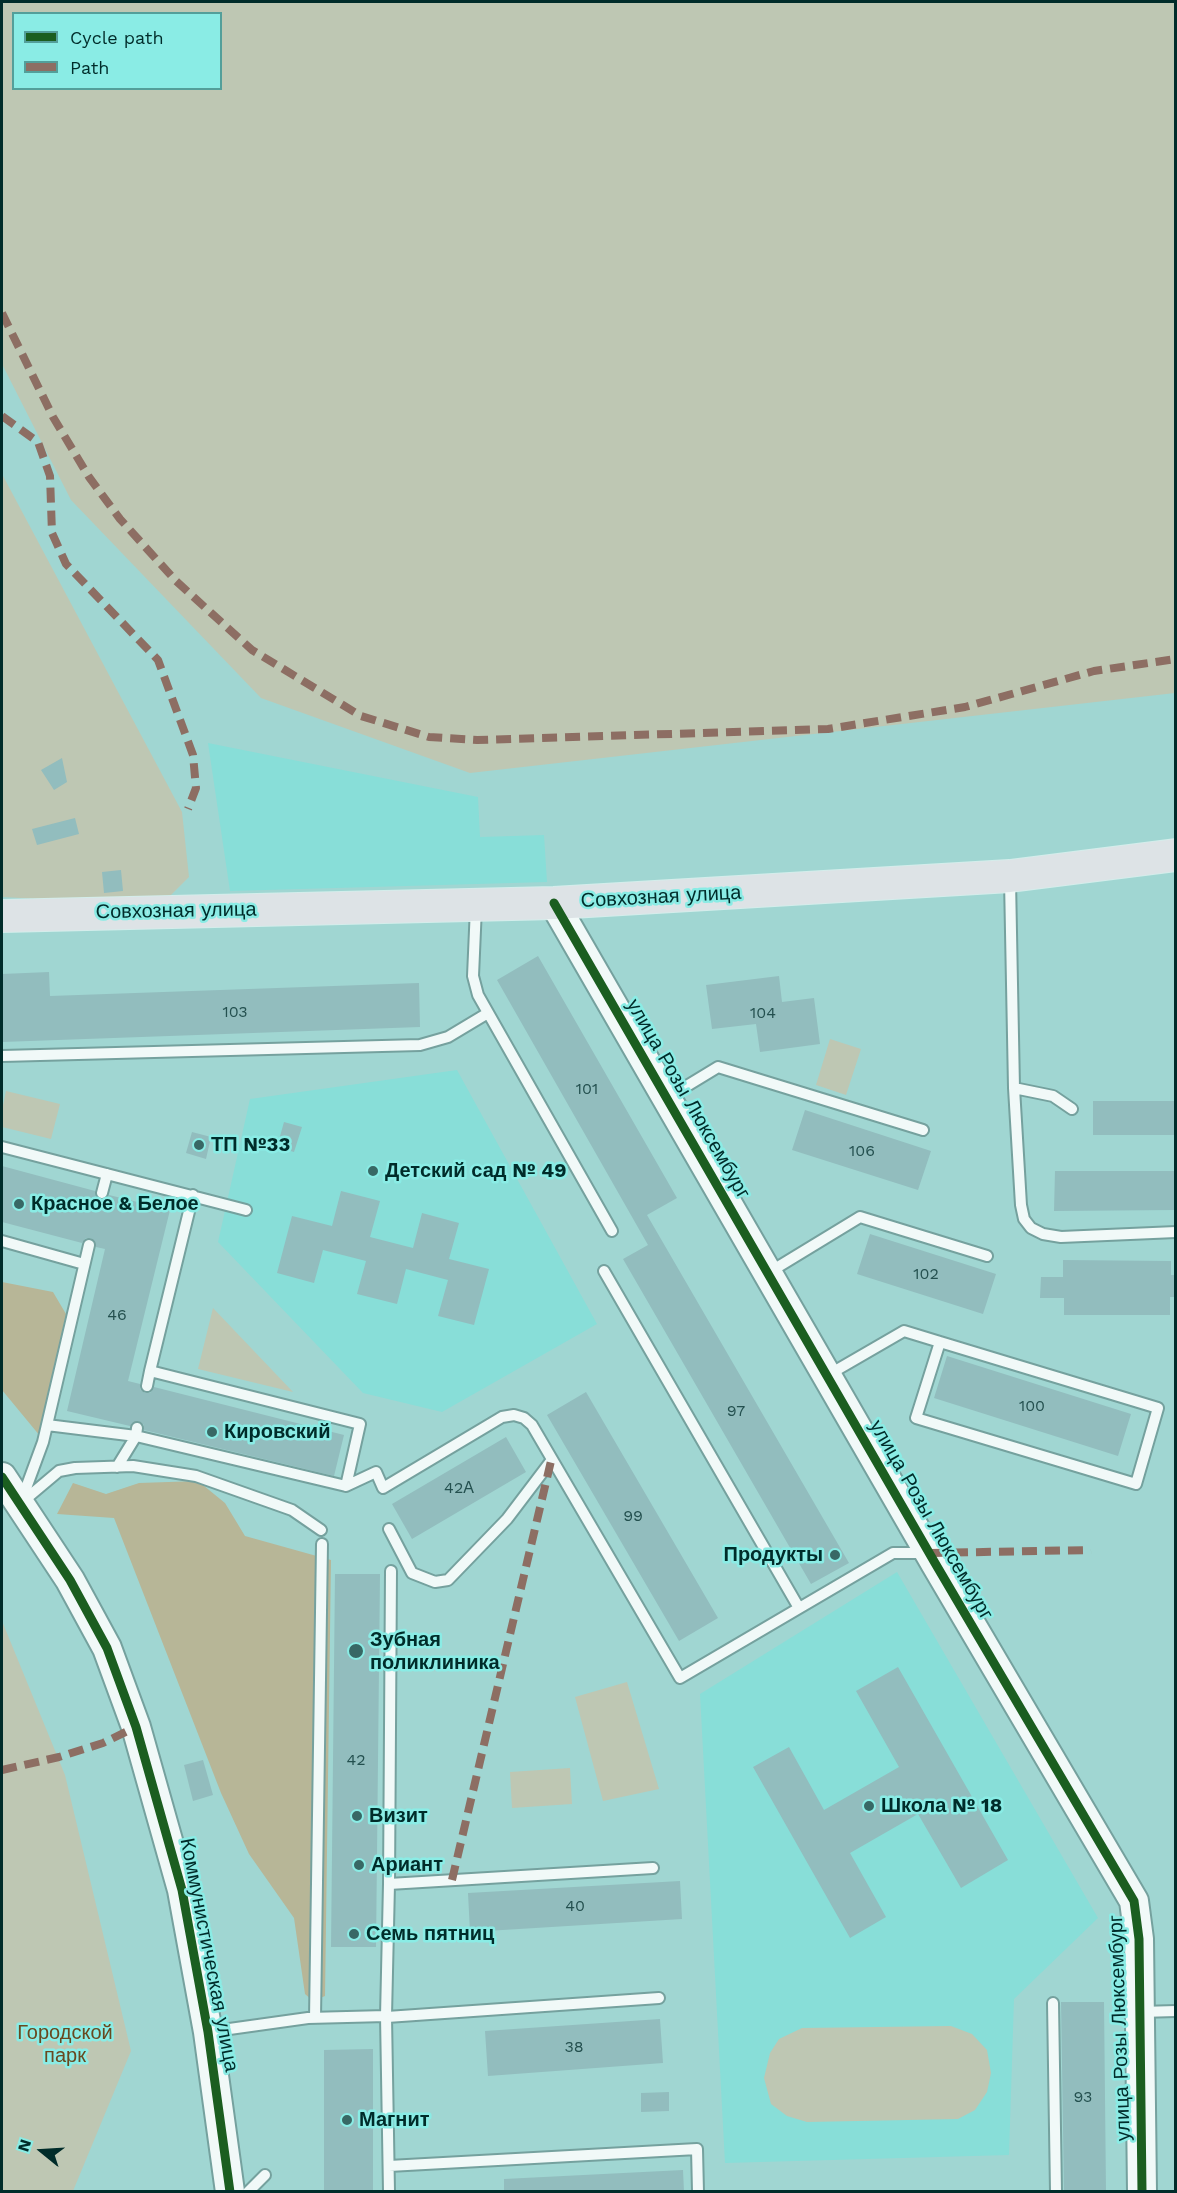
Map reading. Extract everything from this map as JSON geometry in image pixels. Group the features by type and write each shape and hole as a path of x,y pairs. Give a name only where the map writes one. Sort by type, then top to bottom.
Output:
{"main road":[{"name":"Совхозная улица","path":"2,916 554,903 1010,876 1176,855"}],"street":[{"name":"улица Розы Люксембург","path":"554,903 1134,1901 1138,1918 1142,2192"},
{"name":"Коммунистическая улица","path":"2,1477 70,1580 107,1648 136,1727 182,1890 208,2032 230,2192"}],"lane":[{"path":"1010,876 1014,1088 1021,1205 1024,1219 1031,1228 1043,1234 1061,1237 1176,1232"},
{"path":"476,905 473,976 478,995 612,1231"},
{"path":"2,1056 420,1045 448,1037 488,1013"},
{"path":"667,1098 718,1067 923,1130"},
{"path":"1014,1088 1053,1096 1072,1109"},
{"path":"2,1147 246,1210"},
{"path":"102,1193 107,1174"},
{"path":"147,1386 193,1195"},
{"path":"767,1273 860,1217 987,1256"},
{"path":"2,1241 84,1264"},
{"path":"21,1503 47,1425 89,1245"},
{"path":"604,1270 799,1608"},
{"path":"827,1375 904,1331 1158,1408 1136,1484 916,1418 940,1342"},
{"path":"150,1371 360,1424 345,1486"},
{"path":"47,1425 136,1432 345,1486 376,1472 383,1488 510,1415 521,1416 529,1421 680,1678 893,1553 930,1553"},
{"path":"117,1467 136,1432"},
{"path":"389,1529 412,1573 435,1582 448,1580 507,1519 551,1461"},
{"path":"21,1503 59,1471 134,1466 196,1476 292,1510 321,1530"},
{"path":"315,2018 322,1545"},
{"path":"389,2192 386,2017 391,1571"},
{"path":"389,1884 653,1868"},
{"path":"208,2032 315,2018 386,2017 659,1998"},
{"path":"1053,2003 1056,2192"},
{"path":"1140,2012 1176,2011"},
{"path":"388,2166 697,2149 698,2192"},
{"path":"248,2192 265,2175"}],"shaded area":[{"path":"208,743 478,797 480,837 544,835 547,882 230,891"},
{"name":"Детский сад № 49","path":"457,1070 597,1324 442,1412 363,1393 218,1242 250,1099"},
{"name":"Школа № 18","path":"897,1572 1098,1918 1014,1999 1009,2155 725,2163 700,1694"}],"green space":[{"path":"2,2 1175,2 1175,693 470,773 261,698 71,500 2,364"},
{"path":"2,474 182,812 189,877 168,898 58,900 2,897"},
{"path":"830,1039 861,1049 846,1095 816,1085"},
{"path":"6,1091 60,1104 51,1139 2,1127 2,1110"},
{"path":"2,1282 53,1292 66,1314 40,1436 2,1390"},
{"path":"213,1308 293,1392 198,1369"},
{"path":"198,1481 225,1503 245,1536 331,1560 325,1996 313,2001 305,1994 294,1918 249,1854 221,1793 114,1518 57,1514 73,1483 106,1494 139,1483"},
{"name":"Городской парк","path":"2,1621 65,1775 131,2051 73,2191 2,2191"},
{"path":"627,1682 659,1789 603,1801 575,1697"},
{"path":"570,1768 572,1804 512,1808 510,1772"},
{"path":"951,2026 972,2034 987,2050 991,2073 987,2092 975,2110 958,2119 807,2122 787,2116 771,2104 764,2078 770,2053 779,2039 802,2028"}],"building":[{"path":"62,758 67,782 54,790 41,770"},
{"path":"75,818 79,834 37,845 32,829"},
{"path":"121,870 123,891 104,893 102,872"},
{"path":"538,956 677,1198 647,1215 849,1563 811,1584 623,1259 648,1245 497,980"},
{"path":"49,972 50,996 419,983 420,1027 2,1042 2,974"},
{"path":"779,976 782,1002 814,998 820,1044 760,1052 756,1024 712,1029 706,985"},
{"path":"1093,1101 1176,1101 1176,1135 1093,1135"},
{"path":"805,1110 931,1151 918,1190 792,1150"},
{"path":"284,1122 302,1127 294,1152 277,1147"},
{"name":"ТП №33","path":"192,1132 211,1137 206,1159 186,1153"},
{"path":"2,1166 95,1191 96,1198 101,1200 109,1195 170,1210 128,1381 140,1384 140,1389 145,1393 150,1393 154,1387 344,1435 334,1476 144,1430 144,1425 138,1421 130,1426 67,1411 105,1249 96,1247 91,1238 86,1238 82,1243 2,1222"},
{"path":"1055,1171 1176,1171 1176,1210 1054,1211"},
{"path":"341,1191 380,1201 370,1237 413,1248 422,1213 459,1223 449,1259 489,1269 474,1325 438,1316 448,1280 406,1269 397,1304 357,1294 366,1261 323,1250 314,1283 277,1273 292,1216 332,1226"},
{"path":"870,1234 996,1274 983,1314 857,1274"},
{"path":"1063,1260 1171,1261 1171,1275 1176,1275 1176,1297 1170,1297 1170,1315 1064,1315 1064,1298 1040,1298 1041,1277 1063,1277"},
{"path":"947,1356 1131,1414 1118,1456 934,1398"},
{"path":"586,1392 718,1618 679,1641 547,1415"},
{"path":"506,1437 526,1472 412,1539 392,1504"},
{"path":"335,1574 380,1574 376,1947 331,1947"},
{"path":"898,1667 1008,1860 961,1888 918,1814 850,1853 886,1917 850,1938 753,1767 789,1747 824,1810 899,1767 856,1691"},
{"path":"203,1760 213,1795 193,1801 184,1765"},
{"path":"680,1881 682,1919 470,1932 468,1893"},
{"path":"1061,2002 1104,2002 1106,2192 1064,2192"},
{"path":"660,2019 663,2063 488,2076 485,2031"},
{"path":"373,2049 373,2192 324,2192 324,2050"},
{"path":"669,2092 669,2111 641,2112 641,2093"},
{"path":"683,2170 684,2192 504,2192 504,2179"}],"marked path":[{"path":"2,313 53,417 89,477 120,519 176,581 252,650 361,716 429,737 477,740 828,729 965,707 1094,671 1176,659"},
{"path":"2,416 38,442 50,476 52,533 66,564 158,660 193,755 196,788 188,809"},
{"path":"452,1880 551,1461"},
{"path":"930,1553 1091,1550"},
{"path":"2,1770 59,1757 103,1743 136,1727"}],"cycle path":[{"path":"554,903 935,1563 1134,1901 1139,1939 1142,2192"},
{"path":"2,1477 70,1580 107,1648 136,1727 182,1890 208,2032 230,2192"}],"place":[{"name":"ТП №33","path":"199,1145"},
{"name":"Детский сад № 49","path":"373,1171"},
{"name":"Красное & Белое","path":"19,1204"},
{"name":"Кировский","path":"212,1432"},
{"name":"Продукты","path":"835,1555"},
{"name":"Зубная поликлиника","path":"356,1651"},
{"name":"Школа № 18","path":"869,1806"},
{"name":"Визит","path":"357,1816"},
{"name":"Ариант","path":"359,1865"},
{"name":"Семь пятниц","path":"354,1934"},
{"name":"Магнит","path":"347,2120"}]}
